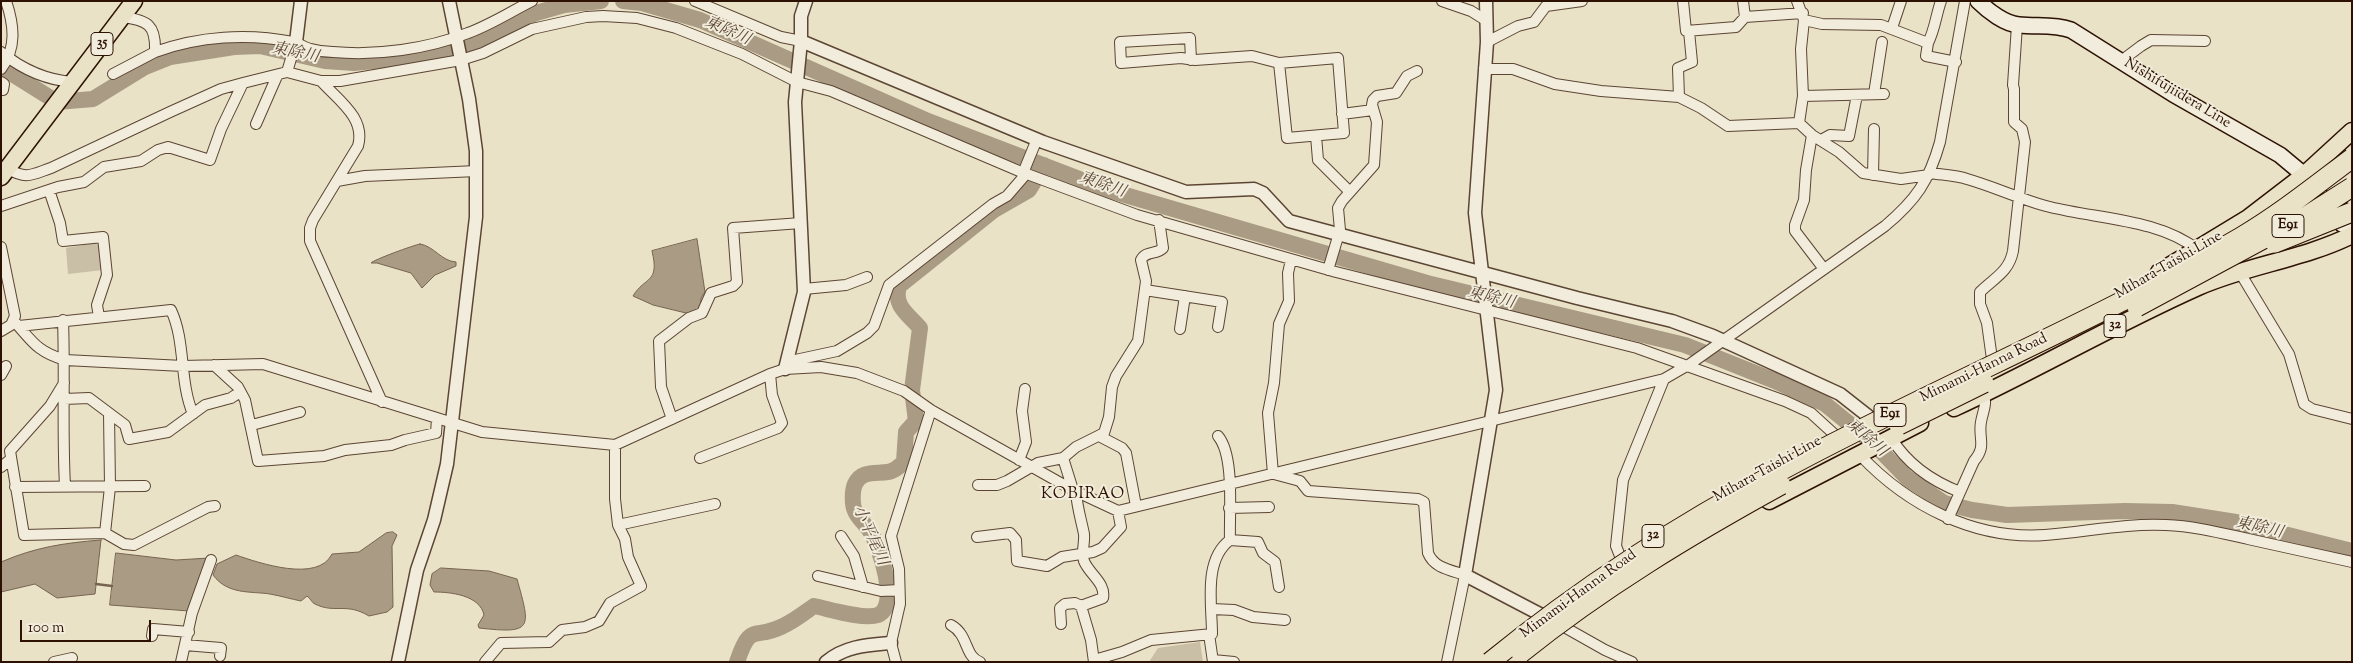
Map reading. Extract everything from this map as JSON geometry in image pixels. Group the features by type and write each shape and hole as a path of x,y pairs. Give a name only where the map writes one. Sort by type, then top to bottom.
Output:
{"highway":[{"name":"E91","path":"2305,194 2352,144"},
{"name":"E91","path":"2305,194 2352,158"},
{"name":"E91","path":"2231,267 2352,187"},
{"name":"Mimami-Hanna Road","path":"1490,662 1584,589 1710,508 1871,424 2146,289 2242,236 2305,194"},
{"name":"E91","path":"2231,267 2352,212"},
{"name":"Mimami-Hanna Road","path":"1510,662 1592,600 1652,559 1716,520 1845,452 2138,307 2231,267"}],"main road":[{"name":"35","path":"5,173 134,1"},
{"name":"Nishifujiidera Line","path":"1978,1 1992,12 2017,25 2059,26 2071,30 2280,155 2304,175 2342,224 2352,228"},
{"name":"Mihara Taishi Line","path":"1478,662 1539,614 1620,556 1713,500 1837,432 1992,360 2096,308 2198,250 2248,218 2304,175 2352,131"},
{"name":"Mihara Taishi Line","path":"1524,662 1595,606 1726,525 1810,479 1863,454 1924,421 1984,394 2125,321 2199,286 2231,267 2315,250 2352,235"}],"street":[{"path":"1,69 13,28 6,1"},
{"path":"256,124 284,72 294,45 301,1"},
{"path":"395,661 417,570 442,491 452,424 476,217 476,171 469,99 449,1"},
{"path":"113,74 155,52 175,45 220,38 250,36 309,49 353,53 420,46 457,39 532,1"},
{"path":"695,1 1037,139 1186,192 1254,189 1263,193 1289,221 1481,277 1672,320 1719,344 1840,394 1867,417"},
{"path":"785,366 804,289 796,137 801,16 806,1"},
{"path":"1442,1 1471,11 1486,21"},
{"path":"1447,662 1465,575 1496,390 1481,277 1475,191 1487,42 1486,1"},
{"path":"1487,42 1518,26 1534,22 1546,6 1554,3 1582,1"},
{"path":"1679,97 1678,68 1692,62 1689,31 1686,31 1683,1"},
{"path":"1743,1 1745,18"},
{"path":"1797,1 1803,17 1801,49 1803,96 1799,122"},
{"path":"1892,28 1901,1"},
{"path":"1941,1 1926,56 1956,62"},
{"path":"785,366 821,367 857,373 904,391 931,410 1019,460 1075,491 1118,511 1664,379 1690,365 1908,207 1929,174 1940,142 1956,62 1965,1"},
{"path":"5,173 20,176 52,168 221,89 284,72 321,81 340,81 483,53 532,29 586,17 622,16 658,22 701,37 797,80 831,91 1077,194 1291,260 1637,348 1754,389 1811,413 1837,432"},
{"path":"122,17 140,19 149,24 156,37 155,52"},
{"path":"1689,31 1736,27 1745,18 1803,17 1822,24 1862,24 1892,28 1928,43"},
{"path":"1992,360 1987,323 1980,304 1980,292 2001,276 2011,261 2025,142 2022,129 2014,122 2014,89 2012,85 2017,25"},
{"path":"1191,60 1190,38 1120,42 1121,62 1182,58 1191,60 1252,56 1279,63 1338,58 1344,133 1287,138 1279,63"},
{"path":"2122,61 2152,40 2205,41"},
{"path":"1803,96 1879,94 1882,42"},
{"path":"5,55 28,71 50,80 72,84"},
{"path":"1484,69 1513,69 1555,84 1601,91 1679,97 1701,108 1728,126 1799,122 1816,137 1839,152 1863,174 1901,179 1929,174 1966,178 2019,198 2109,220 2148,226 2185,240 2198,250"},
{"path":"1328,270 1338,234 1338,208 1374,165 1376,122 1373,100 1377,96 1396,92 1406,76 1418,71"},
{"path":"321,81 356,119 360,133 358,146 313,220 310,228 310,241 382,402"},
{"path":"1,206 49,190 84,182 109,165 141,161 163,148 168,147 210,160 221,129 243,83"},
{"path":"1816,137 1830,135 1849,136 1857,95"},
{"path":"1342,114 1373,110"},
{"path":"1873,175 1874,129"},
{"path":"1316,136 1318,160 1350,192"},
{"path":"1816,137 1806,170 1804,200 1795,225 1795,231 1824,269"},
{"path":"1,247 16,323 36,347 48,355 65,360 183,366 263,364 482,432 615,445 785,366 838,351 867,333 874,326 889,284 993,204 1007,196 1024,173 1037,139"},
{"path":"337,180 365,176 476,171"},
{"path":"49,190 60,223 63,241 103,237 107,275 97,305 99,317"},
{"path":"978,485 997,485 1032,466 1063,458 1087,440 1099,436 1106,428 1116,376 1138,341 1146,281 1141,260 1148,253 1161,251 1164,248 1158,220"},
{"path":"672,419 661,387 659,341 689,318 702,313 711,293 733,286 737,282 733,228 802,223"},
{"path":"1273,474 1268,413 1274,383 1279,324 1289,301 1288,273 1291,260"},
{"path":"2231,267 2289,354 2304,404 2352,419"},
{"path":"804,289 846,285 867,277"},
{"path":"1145,290 1222,302 1218,327"},
{"path":"1180,329 1186,296"},
{"path":"1,331 16,323 171,310 178,332 188,403 192,414"},
{"path":"63,320 65,360 62,438 66,486"},
{"path":"214,365 240,392 245,400 252,425 258,460 324,456 345,450 391,445 436,433 437,418"},
{"path":"700,458 778,428 782,424 772,395 770,374"},
{"path":"1620,556 1616,546 1623,480 1664,379"},
{"path":"64,383 50,406 10,450 5,462 14,486 24,535 105,533 124,544 140,544 208,507 215,506"},
{"path":"1019,460 1026,442 1022,411 1024,390"},
{"path":"64,399 89,398 126,426 129,439 168,432 205,405 231,398 240,392"},
{"path":"1948,519 1974,461 1980,454 1983,438 1981,424 1986,404 1984,394"},
{"path":"896,662 891,643 900,604 899,569 891,536 931,410"},
{"path":"252,425 300,412"},
{"path":"105,533 110,487 109,413"},
{"path":"1099,436 1122,448 1126,453 1136,506"},
{"path":"1218,436 1226,450 1229,483 1230,540"},
{"path":"1890,440 1902,454 1940,484 1960,492"},
{"path":"485,662 501,644 549,642 562,630 592,625 599,621 610,603 639,589 641,581 628,556 625,539 618,525 615,499 615,445"},
{"path":"1863,454 1872,468 1912,499 1948,519 1979,529 2024,535 2045,535 2119,525 2188,526 2352,562"},
{"path":"1061,624 1060,608 1065,604 1075,603 1081,606 1103,598 1104,594 1100,583 1084,562 1082,554 1084,536 1077,512 1075,491 1063,458"},
{"path":"1273,474 1300,481 1308,492 1418,499 1424,502 1428,553 1436,565 1465,575 1605,650 1632,662"},
{"path":"14,486 145,486"},
{"path":"618,525 715,504"},
{"path":"1229,508 1269,507"},
{"path":"977,537 1010,533 1016,540 1017,561 1047,566 1062,558 1102,548 1121,527 1118,511"},
{"path":"841,536 854,556 863,587"},
{"path":"1081,606 1094,661 1150,640 1212,634 1214,561 1222,546 1230,540 1258,542 1262,552 1275,562 1279,587"},
{"path":"181,662 192,613 212,560"},
{"path":"818,576 881,591 899,590"},
{"path":"1212,609 1234,610 1253,617 1285,620"},
{"path":"951,625 960,630 971,656 980,662"},
{"path":"152,636 152,629 189,632"},
{"path":"1208,634 1213,661 1234,662"},
{"path":"826,662 832,656 853,648 891,643"},
{"path":"185,645 221,648 220,656"},
{"path":"1605,650 1605,662"},
{"path":"54,662 72,658"}],"shaded area":[{"path":"697,239 705,292 701,298 701,308 690,314 653,305 633,296 653,274 654,262 652,251"},
{"path":"95,243 101,247 103,270 68,274 66,248"},
{"path":"420,244 425,245 446,259 456,262 456,266 435,275 422,288 411,273 371,263 394,253"},
{"path":"393,532 397,535 392,546 393,607 387,612 369,616 354,610 322,607 314,603 307,596 301,601 270,594 240,591 225,586 213,575 217,564 236,555 273,566 302,569 314,568 325,563 332,554 359,552 386,533"},
{"path":"101,540 95,594 57,598 35,584 1,592 1,562 50,546"},
{"path":"116,553 176,560 209,558 189,611 110,605"},
{"path":"441,568 489,571 517,579 525,609 524,624 510,630 479,628 478,625 484,615 477,603 456,594 434,592 430,585 432,574"},
{"path":"1200,642 1203,662 1149,662 1158,648"}],"waterway":[{"name":"東除川","path":"1,67 57,102 93,99 145,67 170,57 234,47 260,46 325,61 354,63 393,59 448,51 470,45 536,13 564,5 601,1"},
{"name":"東除川","path":"623,1 642,3 700,20 928,121 1108,190 1427,283 1685,345 1775,381 1825,404 1873,443 1907,478 1944,503 1972,510 2007,515 2125,511 2172,512 2236,522 2352,551"},
{"name":"小平尾川","path":"737,662 746,641 754,634 783,626 814,606 846,614 864,616 878,615 884,609 888,589 883,562 871,533 855,511 853,494 855,484 861,476 891,471 904,462 906,432 916,421 912,390 920,328 906,314 900,304 898,299 899,286 994,210 1029,190 1044,165"},
{"path":"96,584 112,586"}],"district":[{"name":"KOBIRAO","path":"1083,495"}]}
